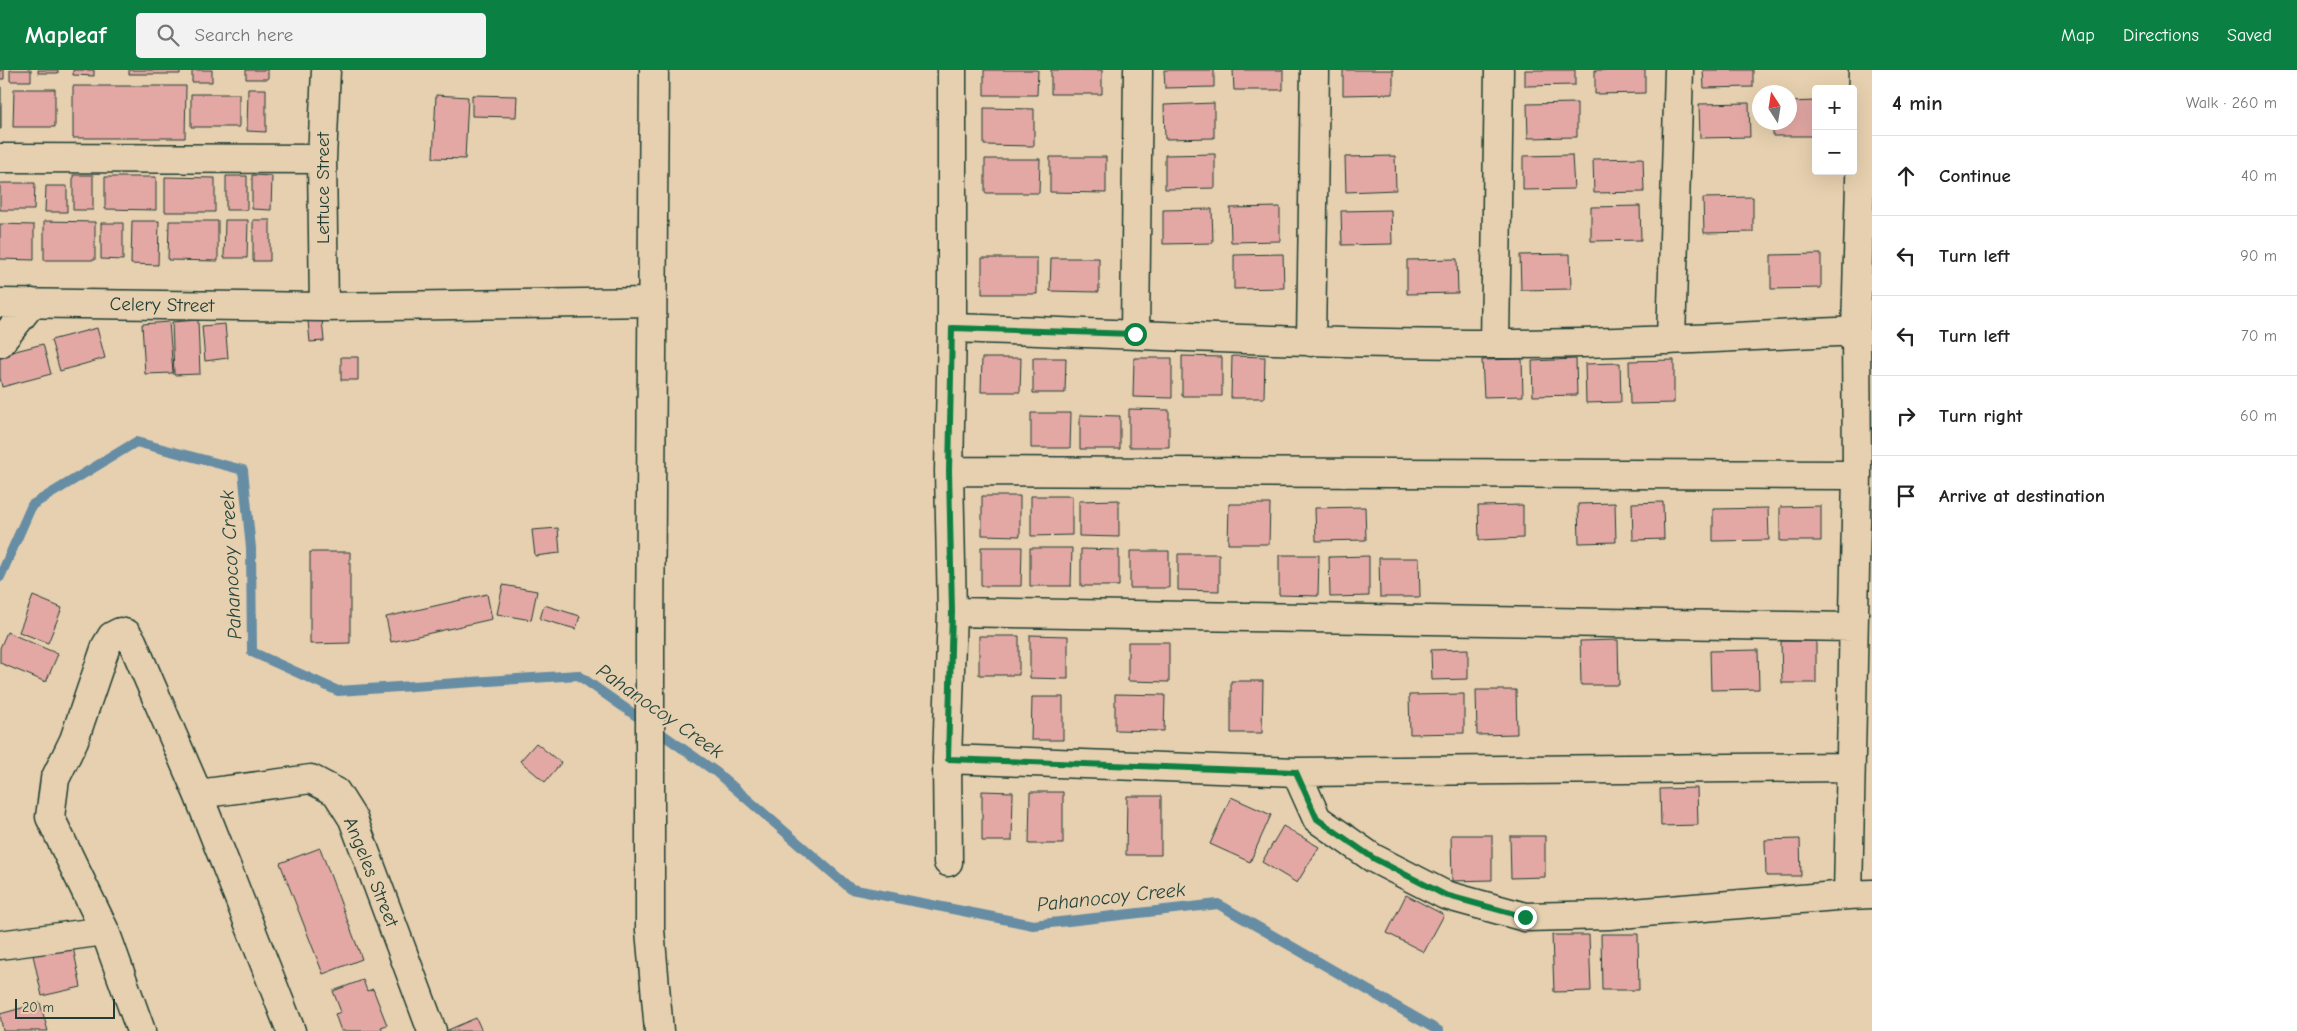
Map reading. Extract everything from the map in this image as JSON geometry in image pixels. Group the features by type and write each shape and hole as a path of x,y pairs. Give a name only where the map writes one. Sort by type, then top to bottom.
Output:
{"street":[{"name":"Lettuce Street","path":"324,306 322,159 326,70"},
{"path":"654,70 650,930 659,1031"},
{"path":"948,862 948,759 952,612 949,471 952,328 952,70"},
{"path":"1135,334 1138,70"},
{"path":"1311,342 1315,70"},
{"path":"1495,344 1499,70"},
{"path":"1671,340 1679,70"},
{"path":"1296,772 1317,819 1373,858 1445,895 1525,917 1609,915 1860,895 1850,767 1857,475 1856,331 1863,70"},
{"path":"0,158 322,159"},
{"name":"Celery Street","path":"0,303 324,306 652,302"},
{"path":"0,343 32,303"},
{"path":"952,328 1311,342 1495,344 1671,340 1856,331"},
{"path":"949,471 1857,475"},
{"path":"952,612 1853,627"},
{"path":"141,1031 105,932 50,817 55,779 74,740 106,646 112,636 120,632 127,634 132,641 198,794 290,1031"},
{"path":"948,759 1296,772 1850,767"},
{"name":"Angeles Street","path":"198,794 311,779 336,792 353,819 432,1031"},
{"path":"0,945 105,932"}],"building":[{"path":"0,70 4,70 4,79 0,79"},
{"path":"10,70 31,70 31,81 10,81"},
{"path":"38,70 58,70 58,73 38,73"},
{"path":"73,70 94,70 94,76 73,75"},
{"path":"129,70 180,70 180,74 129,74"},
{"path":"192,70 212,70 212,82 192,82"},
{"path":"246,70 268,70 268,79 246,79"},
{"path":"984,70 1038,70 1037,95 984,95"},
{"path":"1051,70 1102,70 1102,94 1051,94"},
{"path":"1164,70 1214,70 1214,87 1165,88"},
{"path":"1233,70 1283,70 1283,90 1234,90"},
{"path":"1343,70 1393,70 1393,94 1343,95"},
{"path":"1525,70 1575,70 1575,85 1525,86"},
{"path":"1595,70 1645,70 1645,93 1595,94"},
{"path":"1703,70 1753,70 1752,87 1704,88"},
{"path":"73,86 186,86 185,138 73,138"},
{"path":"1,87 1,129 0,129"},
{"path":"14,89 55,89 55,127 13,127"},
{"path":"248,89 266,89 266,132 247,131"},
{"path":"191,94 239,94 239,127 191,127"},
{"path":"436,95 468,97 465,159 433,158"},
{"path":"472,95 517,96 516,117 472,116"},
{"path":"1812,101 1812,136 1773,136 1773,130 1797,130 1797,102"},
{"path":"1214,103 1214,138 1165,139 1164,105"},
{"path":"1577,103 1577,137 1528,138 1527,104"},
{"path":"1749,103 1750,137 1700,138 1699,104"},
{"path":"984,108 1034,109 1034,146 984,145"},
{"path":"1215,154 1215,188 1165,189 1165,155"},
{"path":"1572,155 1574,189 1523,190 1523,156"},
{"path":"1395,156 1396,190 1346,192 1345,157"},
{"path":"1050,157 1106,157 1106,193 1050,192"},
{"path":"1643,158 1644,192 1594,193 1593,159"},
{"path":"985,159 1040,159 1039,193 985,193"},
{"path":"73,175 93,175 93,210 73,210"},
{"path":"252,175 272,176 271,210 252,209"},
{"path":"226,176 247,176 247,210 226,210"},
{"path":"105,177 156,177 156,210 105,209"},
{"path":"165,177 215,178 215,212 165,212"},
{"path":"0,183 35,183 34,210 0,210"},
{"path":"46,186 67,186 67,212 45,212"},
{"path":"1753,197 1753,232 1704,233 1703,198"},
{"path":"1640,206 1641,240 1591,241 1591,207"},
{"path":"1280,207 1280,241 1231,242 1230,208"},
{"path":"1212,209 1213,243 1163,244 1163,210"},
{"path":"1391,210 1392,244 1342,245 1341,211"},
{"path":"225,220 248,220 247,258 224,258"},
{"path":"253,220 270,220 270,261 253,261"},
{"path":"44,221 95,222 95,260 44,260"},
{"path":"132,221 159,221 158,265 131,264"},
{"path":"169,221 218,221 218,261 168,260"},
{"path":"101,223 123,223 123,260 101,259"},
{"path":"0,224 34,225 34,260 0,259"},
{"path":"1283,254 1284,288 1234,289 1234,255"},
{"path":"1570,254 1571,289 1521,290 1520,255"},
{"path":"1821,254 1821,288 1771,289 1771,255"},
{"path":"982,258 1037,258 1037,294 982,294"},
{"path":"1051,258 1099,258 1099,292 1050,291"},
{"path":"1457,259 1458,293 1407,294 1407,260"},
{"path":"322,319 324,341 310,342 308,321"},
{"path":"198,320 200,374 174,375 172,322"},
{"path":"169,322 173,373 145,374 142,324"},
{"path":"225,324 228,358 205,361 202,326"},
{"path":"97,328 105,358 60,371 51,340"},
{"path":"43,344 51,374 2,387 0,355"},
{"path":"1182,356 1222,357 1222,396 1182,396"},
{"path":"1232,356 1265,357 1264,398 1231,398"},
{"path":"341,357 358,357 358,380 341,380"},
{"path":"982,358 1021,358 1020,392 981,392"},
{"path":"1033,358 1066,358 1065,393 1033,393"},
{"path":"1134,358 1172,358 1172,398 1133,397"},
{"path":"1522,359 1523,396 1484,397 1482,360"},
{"path":"1576,359 1577,395 1533,396 1532,361"},
{"path":"1674,360 1674,403 1630,404 1629,361"},
{"path":"1620,363 1621,402 1586,403 1585,364"},
{"path":"1129,409 1169,410 1169,447 1129,447"},
{"path":"1031,413 1071,413 1070,448 1031,448"},
{"path":"1080,415 1120,416 1120,449 1080,449"},
{"path":"982,496 1020,496 1020,536 982,535"},
{"path":"1031,496 1072,496 1072,535 1031,536"},
{"path":"1119,500 1119,537 1079,536 1079,501"},
{"path":"1663,502 1664,539 1633,540 1632,503"},
{"path":"1615,503 1616,542 1579,543 1578,504"},
{"path":"1229,504 1270,504 1269,544 1228,544"},
{"path":"1523,505 1523,538 1479,540 1478,506"},
{"path":"1821,506 1821,541 1780,541 1780,507"},
{"path":"1365,507 1366,540 1316,541 1315,508"},
{"path":"1768,508 1769,540 1713,541 1713,509"},
{"path":"558,528 560,553 535,556 532,530"},
{"path":"981,547 1022,547 1021,586 981,586"},
{"path":"1030,548 1072,548 1071,586 1030,586"},
{"path":"1081,549 1119,550 1119,586 1081,586"},
{"path":"1130,551 1169,551 1169,588 1130,588"},
{"path":"310,552 350,552 350,643 310,644"},
{"path":"1178,554 1219,554 1219,591 1178,590"},
{"path":"1279,555 1319,555 1318,596 1279,595"},
{"path":"1369,556 1369,596 1330,597 1329,557"},
{"path":"1379,558 1419,558 1420,597 1380,597"},
{"path":"503,585 537,591 531,620 497,614"},
{"path":"487,594 492,619 391,642 386,617"},
{"path":"33,596 62,608 48,643 19,632"},
{"path":"544,605 580,616 576,629 540,619"},
{"path":"7,632 58,654 46,682 0,663 0,648"},
{"path":"1030,635 1068,636 1068,679 1030,678"},
{"path":"979,636 1019,636 1019,675 979,675"},
{"path":"1618,640 1619,685 1581,685 1580,641"},
{"path":"1781,641 1816,641 1816,683 1782,683"},
{"path":"1128,642 1169,642 1169,682 1128,681"},
{"path":"1468,649 1468,679 1432,680 1431,650"},
{"path":"1758,650 1759,689 1711,690 1710,651"},
{"path":"1231,681 1263,681 1262,733 1231,733"},
{"path":"1476,690 1516,690 1517,734 1477,735"},
{"path":"1115,694 1165,695 1164,731 1115,730"},
{"path":"1464,694 1464,733 1410,734 1409,695"},
{"path":"1032,697 1063,697 1063,740 1031,740"},
{"path":"536,743 561,763 545,782 520,761"},
{"path":"1697,788 1698,825 1661,826 1660,789"},
{"path":"982,791 1013,792 1012,841 982,841"},
{"path":"1030,792 1063,792 1063,844 1029,844"},
{"path":"1127,796 1161,796 1161,855 1126,855"},
{"path":"1231,797 1271,815 1250,862 1210,844"},
{"path":"1283,826 1319,847 1297,883 1262,862"},
{"path":"1451,835 1492,835 1492,880 1452,881"},
{"path":"1510,836 1545,836 1545,877 1511,878"},
{"path":"1800,839 1801,876 1766,876 1765,840"},
{"path":"320,848 362,959 323,974 280,863"},
{"path":"1406,895 1444,915 1424,952 1387,933"},
{"path":"1601,934 1638,934 1639,990 1602,990"},
{"path":"1552,935 1589,935 1591,991 1554,992"},
{"path":"73,947 81,987 42,996 33,955"},
{"path":"363,980 367,991 373,989 387,1025 381,1027 383,1031 341,1031 335,1014 341,1012 333,991"},
{"path":"40,1003 48,1031 3,1031 0,1014"},
{"path":"476,1018 482,1031 448,1031 448,1030"}],"waterway":[{"name":"Pahanocoy Creek","path":"0,577 32,505 136,442 243,470 251,548 252,652 338,691 578,675 716,772 851,889 1033,925 1218,904 1439,1031"}],"route":[{"path":"1135,334 952,328 949,471 952,612 948,759 1188,766 1296,772 1317,819 1373,858 1445,895 1525,917"}]}
